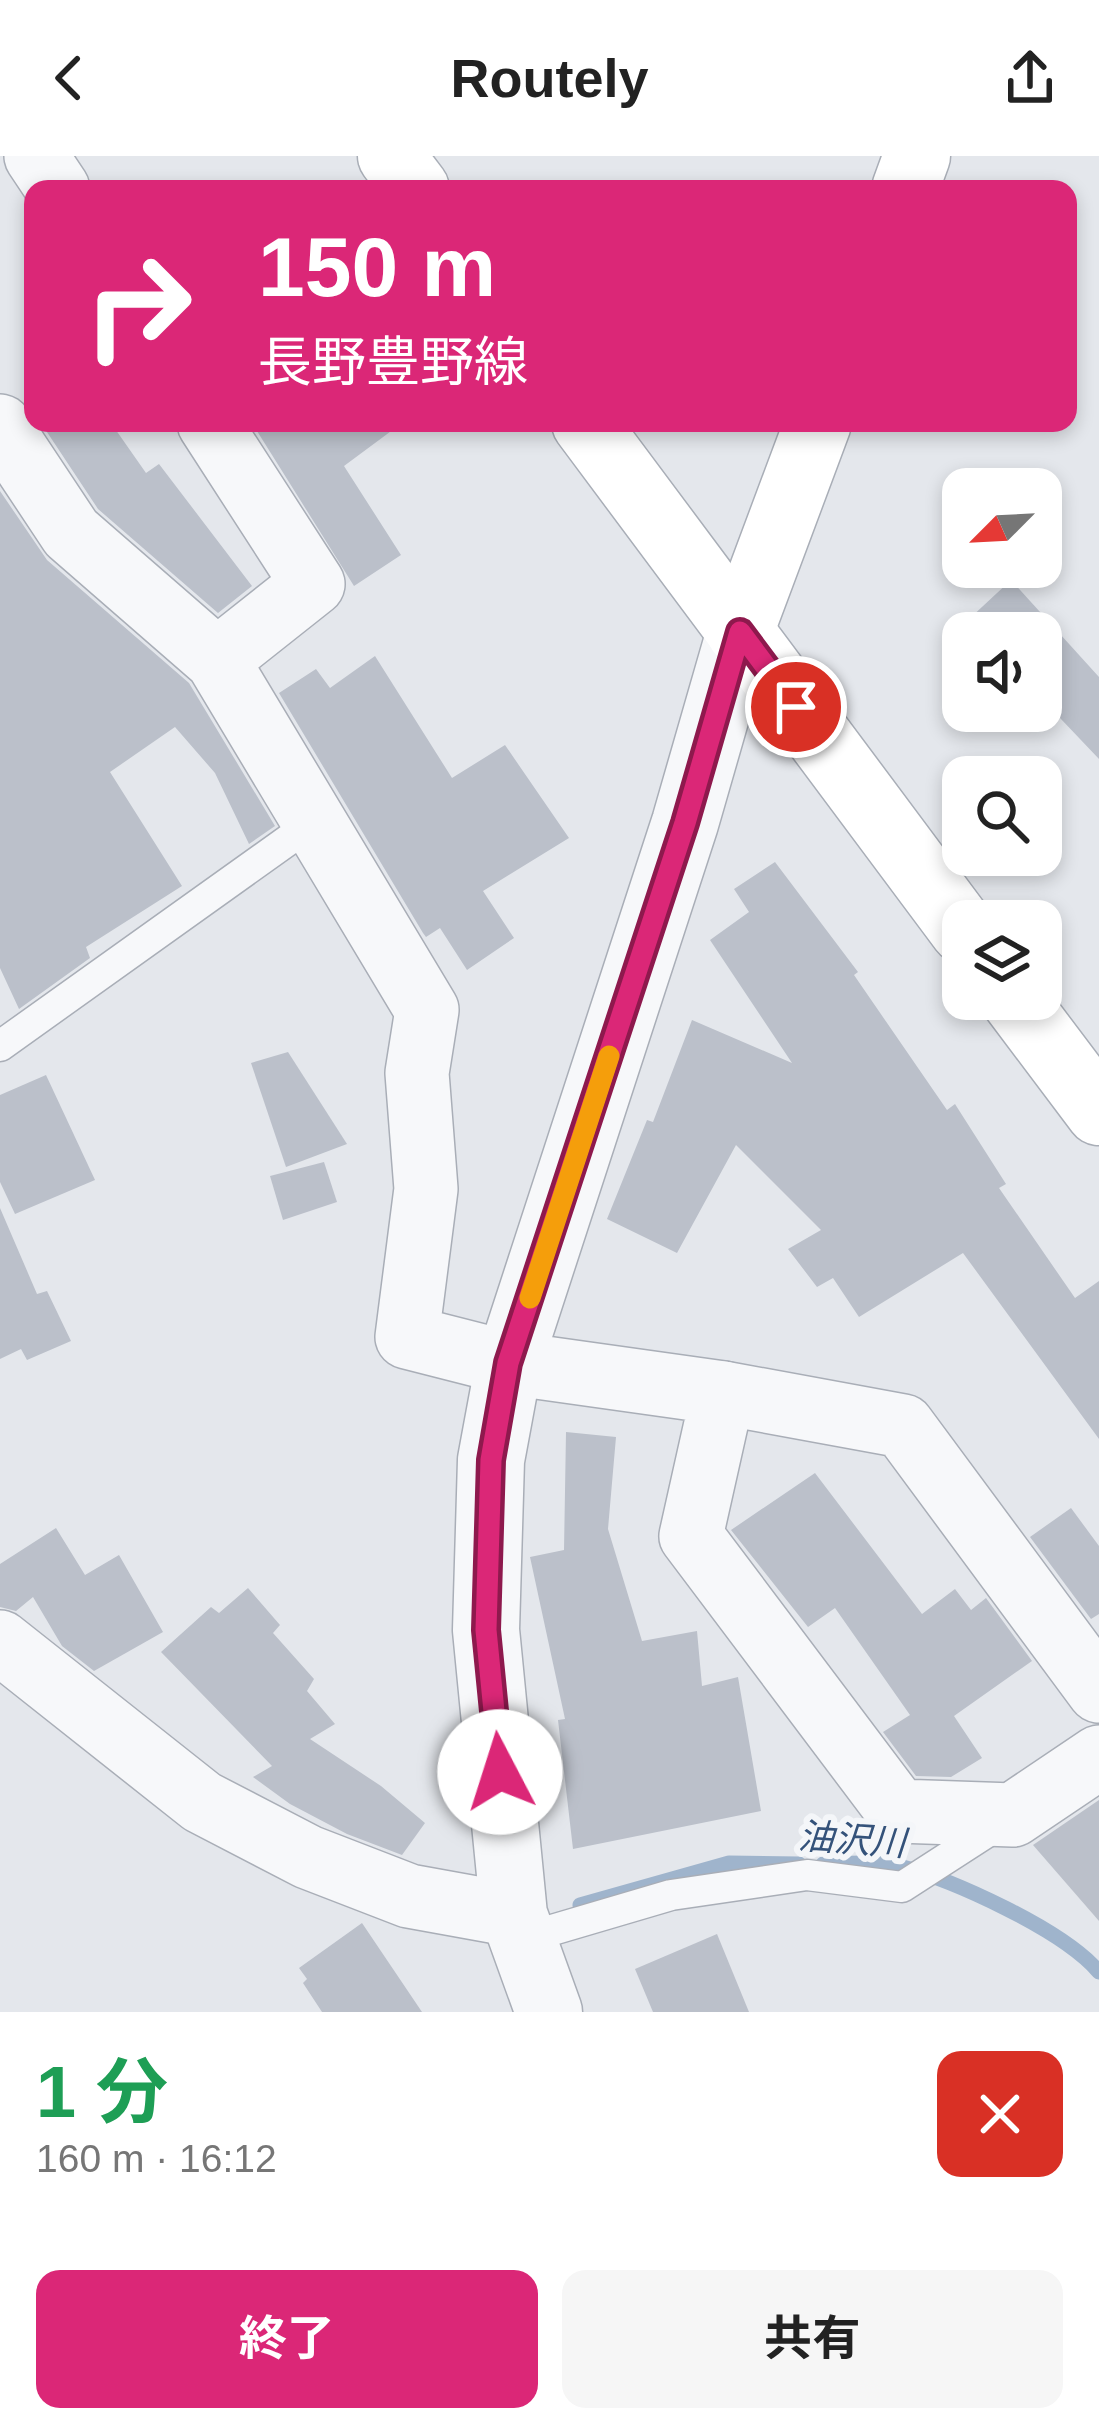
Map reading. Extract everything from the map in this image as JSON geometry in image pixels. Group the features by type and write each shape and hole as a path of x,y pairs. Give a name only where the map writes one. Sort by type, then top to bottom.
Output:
{"main road":[{"path":"391,156 409,180"},
{"path":"592,432 942,902"},
{"path":"740,632 815,432"},
{"path":"1030,1020 1099,1112"}],"street":[{"path":"0,426 71,533 217,660 428,1010 417,1073 426,1189 407,1337 508,1363 903,1426 1099,1691"},
{"path":"215,432 313,584 217,660"},
{"path":"549,2012 520,1926 486,1630 491,1460 508,1363 685,823 740,632"},
{"path":"723,1394 691,1536 898,1811 1013,1815 1099,1756"},
{"path":"0,1642 202,1802 308,1857 409,1895 520,1926"}],"lane":[{"path":"0,1046 315,821"},
{"path":"520,1926 671,1895 807,1875 902,1886 1013,1815"}],"building":[{"path":"47,432 117,432 146,473 159,464 252,586 218,613 98,509"},
{"path":"258,432 390,432 344,466 401,555 354,586"},
{"path":"0,491 47,560 189,683 275,826 249,844 215,773 175,727 110,772 182,886 86,947 90,958 19,1009 0,968"},
{"path":"1002,588 1018,588 1040,612 977,612"},
{"path":"1062,636 1099,677 1099,759 1062,720"},
{"path":"375,656 452,778 505,745 569,838 483,891 514,938 467,970 440,928 426,937 423,933 279,693 316,669 330,688"},
{"path":"775,862 858,972 854,975 947,1110 955,1104 1006,1184 999,1188 1075,1298 1099,1281 1099,1439 963,1253 859,1317 833,1278 817,1287 788,1249 821,1230 736,1145 677,1253 607,1219 647,1120 653,1122 692,1020 792,1063 710,940 749,912 734,889"},
{"path":"288,1052 347,1144 286,1167 251,1063"},
{"path":"46,1075 95,1180 15,1214 0,1182 0,1095"},
{"path":"324,1162 337,1202 283,1220 270,1176"},
{"path":"0,1208 37,1294 47,1291 71,1341 27,1360 21,1349 0,1359"},
{"path":"566,1432 616,1437 608,1529 642,1641 697,1631 702,1686 738,1677 761,1811 573,1849 558,1720 565,1719 530,1557 564,1550"},
{"path":"815,1473 922,1614 955,1589 971,1610 986,1598 1032,1661 954,1716 982,1758 951,1777 916,1776 883,1732 910,1715 835,1608 808,1627 731,1530"},
{"path":"1071,1508 1099,1546 1099,1614 1091,1619 1030,1537"},
{"path":"56,1528 85,1575 119,1555 163,1632 94,1671 62,1646 33,1597 16,1611 0,1607 0,1564"},
{"path":"248,1588 280,1625 273,1633 314,1679 307,1691 335,1724 310,1739 381,1786 425,1823 402,1855 347,1834 290,1804 253,1777 272,1766 161,1652 211,1607 219,1613"},
{"path":"1099,1800 1099,1921 1033,1845"},
{"path":"362,1923 422,2012 322,2012 299,1968"},
{"path":"717,1934 749,2012 653,2012 635,1969"}],"waterway":[{"name":"油沢川","path":"580,1905 729,1863 799,1864"},
{"name":"油沢川","path":"823,1864 890,1864 948,1883 1034,1924 1099,1972"}],"slow traffic":[{"path":"530,1298 609,1056"}],"route":[{"path":"500,1772 486,1630 491,1460 508,1363 685,823 740,632 796,707"}]}
